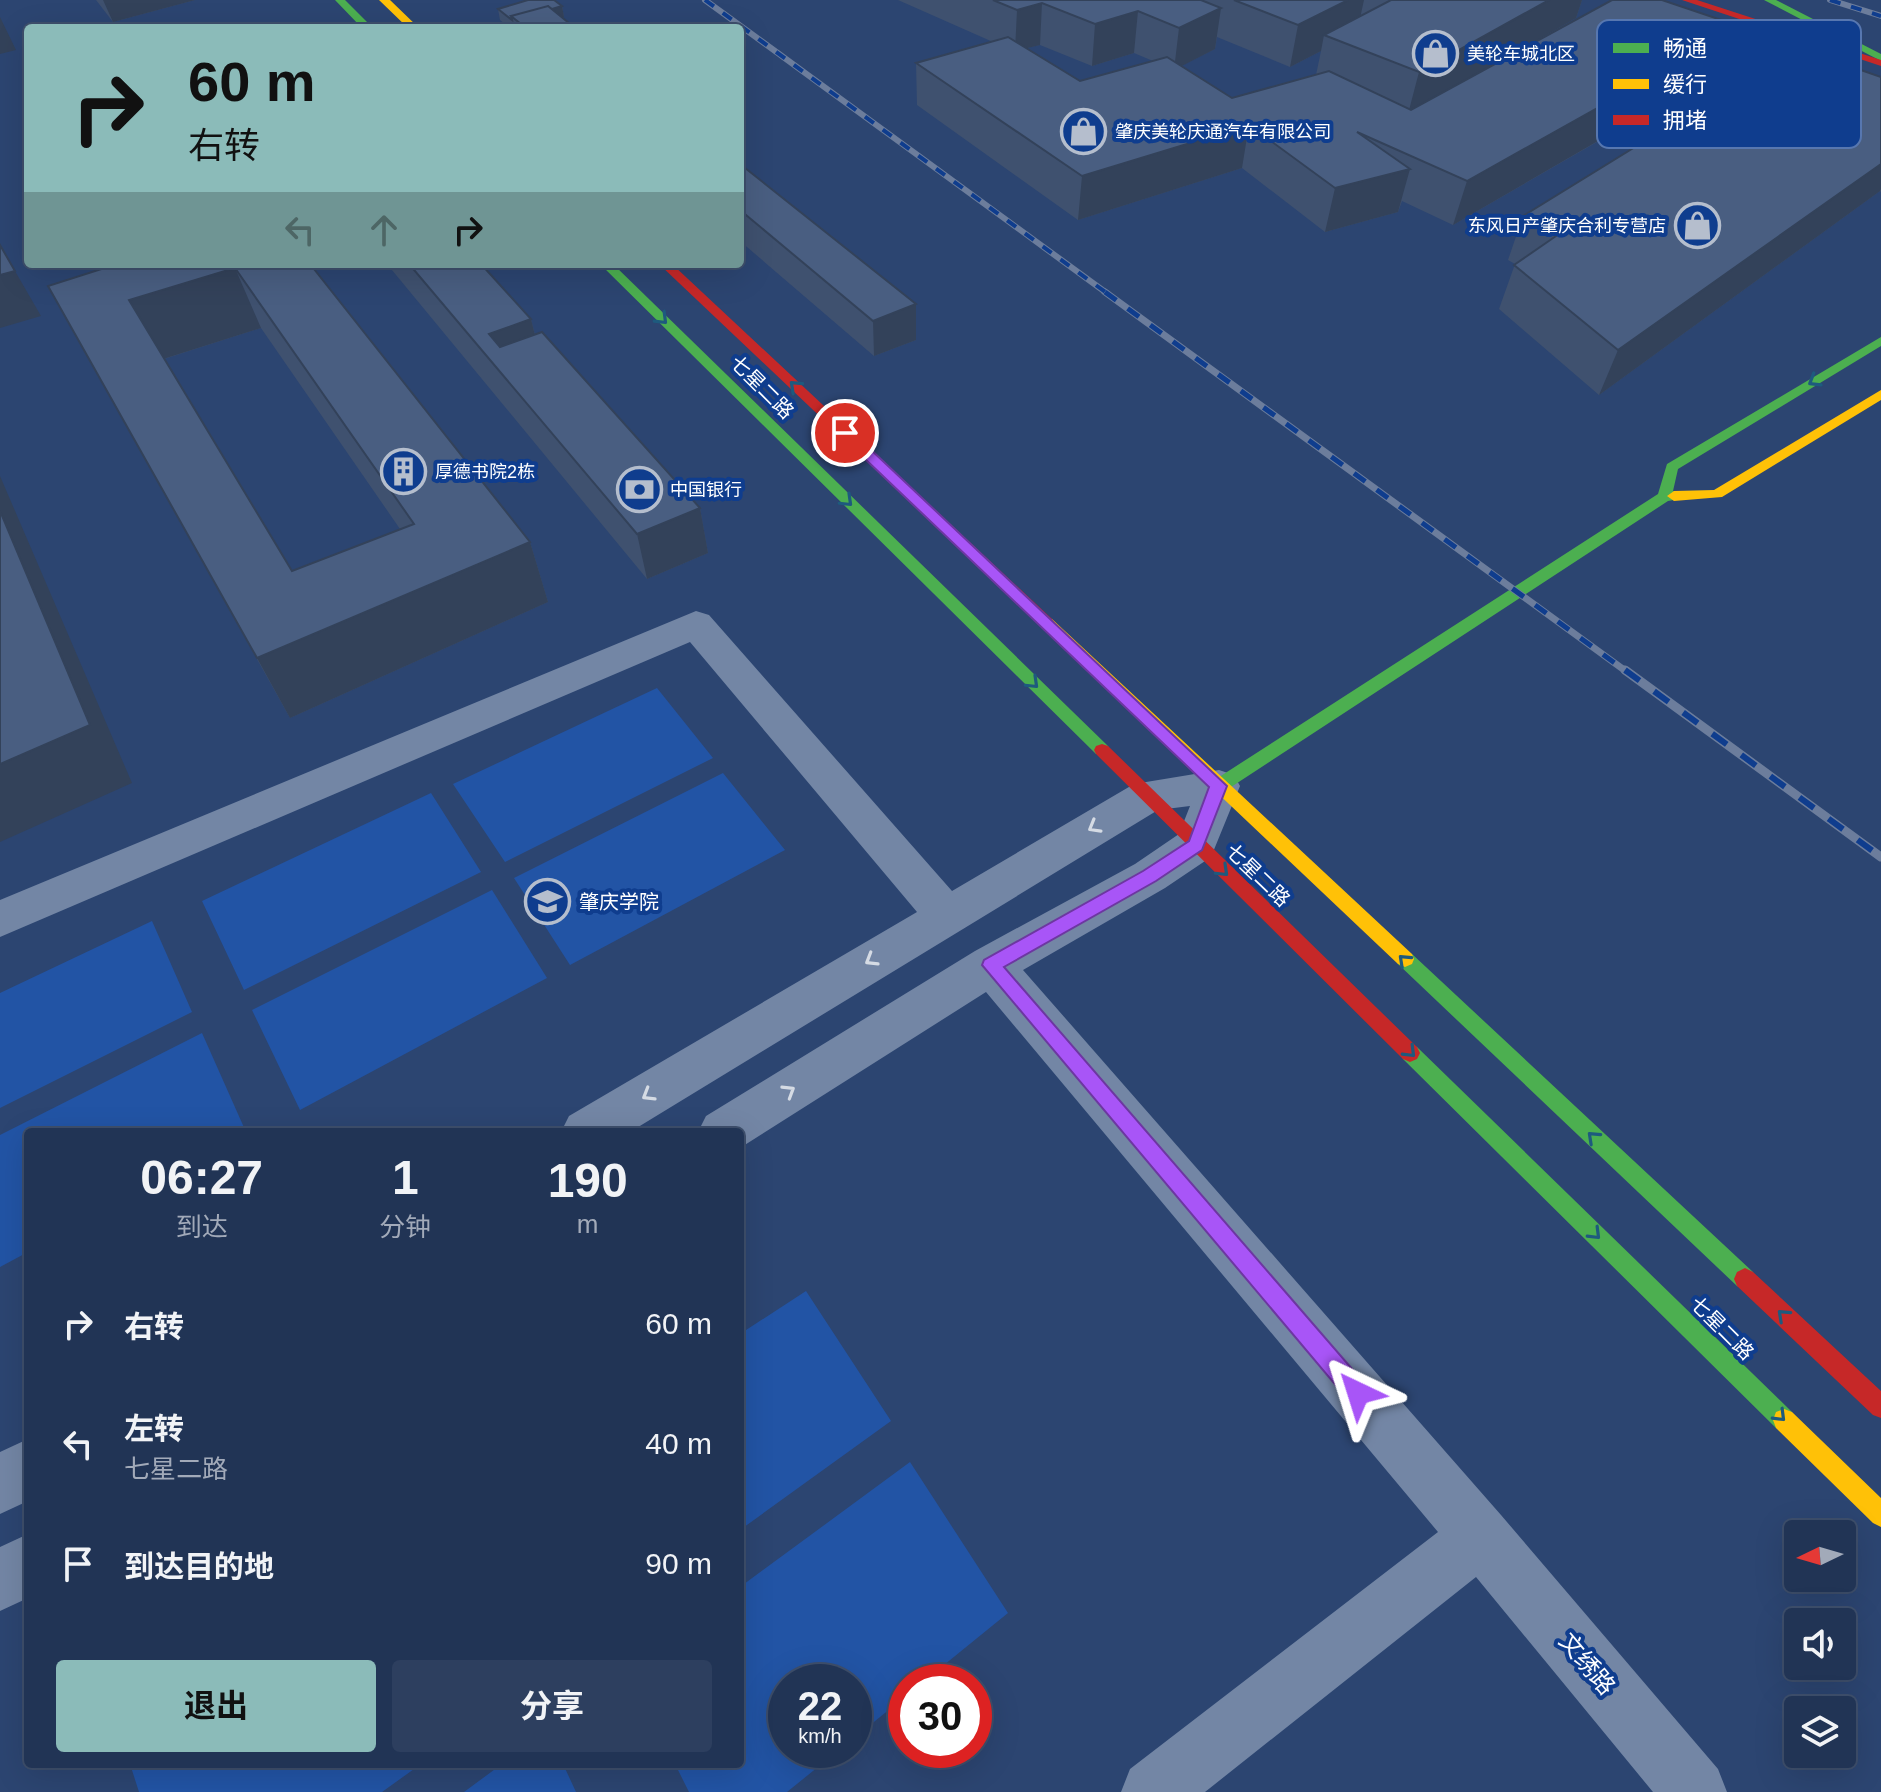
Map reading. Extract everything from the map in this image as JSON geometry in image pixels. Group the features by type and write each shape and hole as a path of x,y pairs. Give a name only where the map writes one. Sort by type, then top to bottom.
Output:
{"main road":[{"path":"340,0 364,24"},
{"path":"384,0 410,24"},
{"path":"1687,0 1751,20"},
{"path":"1770,0 1806,20"},
{"path":"1770,0 1830,20"},
{"path":"1861,30 1881,37"},
{"path":"1861,50 1881,61"},
{"path":"1861,55 1881,61"},
{"name":"七星二路","path":"610,268 1881,1515"},
{"name":"七星二路","path":"669,268 1881,1407"},
{"path":"1665,496 1672,467 1881,341"},
{"path":"1219,786 1665,496 1717,494 1881,394"}],"street":[{"path":"0,919 696,624 946,915"},
{"path":"593,1128 1149,795 1219,786 1196,845 1150,876 991,965 729,1128"},
{"name":"文绣路","path":"991,965 1695,1792"},
{"path":"0,1485 24,1470"},
{"path":"1153,1792 1480,1536"},
{"path":"0,1581 24,1566"}],"shaded area":[{"path":"657,688 713,758 505,862 453,784"},
{"path":"723,773 785,850 570,965 514,878"},
{"path":"431,793 481,872 244,990 202,901"},
{"path":"492,890 547,978 300,1110 252,1010"},
{"path":"152,921 192,1012 0,1108 0,993"},
{"path":"202,1033 244,1128 24,1128 24,1254 0,1267 0,1135"},
{"path":"806,1291 891,1421 744,1527 744,1331"},
{"path":"910,1462 1008,1613 945,1664 888,1664 888,1711 872,1723 872,1664 768,1664 768,1768 817,1768 787,1792 689,1792 677,1768 744,1768 744,1584"},
{"path":"131,1768 415,1768 382,1792 139,1792"},
{"path":"497,1768 565,1768 576,1792 464,1792"}],"building":[{"path":"528,0 554,0 562,6 552,9 548,6 511,16 512,20 498,9"},
{"path":"993,0 1201,0 1221,8 1179,28 1138,11 1095,24 1042,3 1017,10"},
{"path":"1234,0 1348,0 1298,25"},
{"path":"1391,0 1549,0 1419,72 1324,35"},
{"path":"1612,0 1662,0 1721,20 1597,20 1597,108 1467,181 1357,132 1410,169 1335,188 1249,125 1082,176 916,63 1008,37 1080,81 1167,57 1232,98 1329,71 1411,110"},
{"path":"548,6 570,24 521,24 511,16"},
{"name":"东风日产肇庆合利专营店","path":"1861,70 1881,77 1881,164 1618,350 1514,265 1559,234 1523,216 1633,148 1861,148"},
{"path":"744,167 916,304 873,321 744,213"},
{"path":"0,245 15,271 0,275"},
{"name":"厚德书院2栋","path":"104,268 235,268 313,268 530,542 257,658 48,286","holes":["235,268 414,524 292,571 129,300"]},
{"path":"412,268 485,268 531,319 489,334 500,347 542,332 700,508 637,534"},
{"path":"0,511 90,725 0,764"}],"railway":[{"path":"705,0 738,24"},
{"path":"1830,0 1881,16"},
{"path":"744,28 1108,294"},
{"path":"1105,292 1627,672"},
{"path":"1625,670 1881,857"}],"traffic: fast":[{"path":"340,0 364,24"},
{"path":"1769,0 1808,20"},
{"path":"1861,48 1881,58"},
{"path":"610,268 1102,750"},
{"path":"1665,496 1672,467 1881,341"},
{"path":"1219,786 1665,496 1674,496"},
{"path":"1405,959 1745,1279"},
{"path":"1410,1053 1784,1420"}],"traffic: slow":[{"path":"384,0 410,24"},
{"path":"1674,496 1717,494 1881,394"},
{"path":"1047,623 1405,959"},
{"path":"1784,1420 1881,1515"}],"traffic: jam":[{"path":"1687,0 1749,20"},
{"path":"1861,57 1881,63"},
{"path":"669,268 1047,623"},
{"path":"1102,750 1410,1053"},
{"path":"1745,1279 1881,1407"}],"place":[{"name":"美轮车城北区","path":"1436,54"},
{"name":"肇庆美轮庆通汽车有限公司","path":"1084,132"},
{"name":"东风日产肇庆合利专营店","path":"1697,226"},
{"name":"厚德书院2栋","path":"404,472"},
{"name":"中国银行","path":"639,490"},
{"name":"肇庆学院","path":"548,902"}],"route":[{"path":"845,433 1219,786 1196,845 1150,876 991,965 1358,1393"}]}
